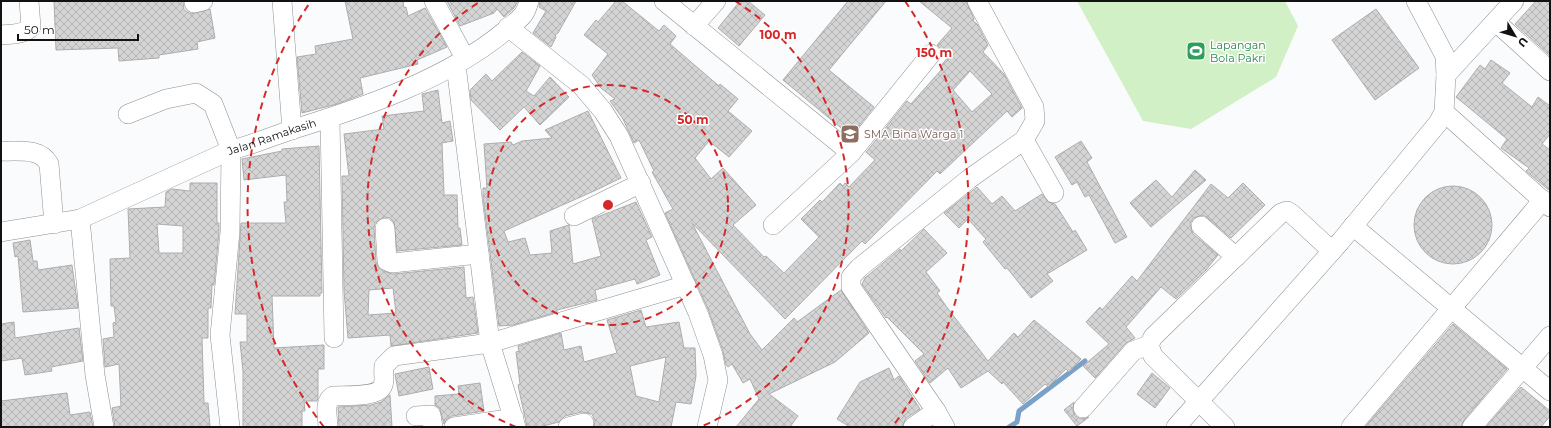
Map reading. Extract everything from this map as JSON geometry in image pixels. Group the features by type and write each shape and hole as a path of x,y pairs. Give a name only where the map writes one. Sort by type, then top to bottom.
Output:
{"street":[{"path":"1,35 21,33 31,27 29,1"},
{"path":"282,1 292,130"},
{"path":"434,1 460,61 479,254 490,342 515,422 454,427"},
{"name":"Jalan Ramakasih","path":"230,427 220,335 230,232 231,150 256,144 292,130 330,118 402,89 460,61 489,44 524,14 529,1"},
{"path":"664,1 851,153"},
{"path":"694,26 716,1"},
{"path":"913,427 941,419 851,287 851,277 859,268 968,179 1024,140 1035,121 1034,107 977,1"},
{"path":"1176,427 1353,226 1438,122 1444,112 1446,75 1445,56 1416,1"},
{"path":"1446,75 1514,1"},
{"path":"1496,22 1550,71"},
{"path":"508,27 581,86 603,111 619,136 686,285 713,355 718,380 707,427"},
{"path":"774,225 851,153 931,54"},
{"path":"1,232 80,220 231,150 213,104 196,93 166,99 128,114"},
{"path":"1351,427 1451,308 1546,203 1444,112"},
{"path":"330,118 334,338"},
{"path":"1024,140 1054,192"},
{"path":"1,151 36,152 45,156 49,164 54,224"},
{"path":"574,216 641,183"},
{"path":"1083,408 1133,351 1149,345 1153,337 1281,213 1288,211 1332,250"},
{"path":"80,220 95,375 104,427"},
{"path":"1201,226 1236,257"},
{"path":"1353,226 1550,391"},
{"path":"385,228 387,261 392,263 479,254"},
{"path":"328,427 326,402 329,398 333,396 374,394 380,390 384,384 384,366 394,356 490,342 686,285"},
{"path":"1472,427 1524,369 1550,336"},
{"path":"1149,345 1153,356 1225,427"},
{"path":"416,416 431,415 433,427"}],"green space":[{"name":"Lapangan Bola Pakri","path":"1077,1 1285,1 1298,26 1276,77 1191,129 1143,121"}],"building":[{"path":"54,1 183,1 184,10 191,14 210,9 215,38 197,42 198,49 159,55 159,58 119,61 118,48 56,50"},
{"path":"345,1 403,1 404,8 406,7 408,16 425,8 447,47 417,60 418,64 360,78 363,94 337,104 302,113 297,57 316,54 315,46 353,39"},
{"path":"447,1 518,1 514,8 504,17 497,9 494,13 460,26"},
{"path":"540,1 576,1 558,33 555,35 556,37 551,47 533,33 546,11 539,7"},
{"path":"616,1 622,1 659,31 664,25 676,36 670,44 719,86 720,84 738,99 728,111 752,131 729,157 709,141 695,158 711,179 723,168 756,205 733,225 764,257 766,256 784,273 819,237 801,219 820,200 822,202 840,183 843,186 845,183 849,187 875,160 866,152 907,101 911,104 942,69 940,67 949,56 937,45 952,28 919,1 964,1 967,3 974,19 973,21 977,24 988,45 983,52 1004,74 1022,108 1012,117 1007,111 940,174 937,171 865,244 862,241 785,319 692,223 750,334 762,350 794,318 797,322 841,290 869,333 835,362 769,394 798,416 790,427 736,427 759,399 750,379 743,383 732,364 728,367 726,365 723,351 708,309 665,213 673,209 652,172 654,171 639,140 634,143 623,119 610,101 615,99 601,88 592,75 608,54 584,35 596,20 598,22","holes":["970,71 992,94 972,112 953,90"]},
{"path":"740,1 748,1 765,15 739,46 718,28"},
{"path":"848,1 886,1 829,70 874,107 851,136 783,80"},
{"path":"1536,1 1550,1 1550,56 1515,24"},
{"path":"1376,9 1419,68 1375,100 1332,40"},
{"path":"522,52 540,66 526,91 534,96 550,77 569,97 540,125 524,107 500,130 471,100 470,90 486,74 492,81"},
{"path":"1491,60 1510,73 1502,83 1532,107 1538,97 1550,106 1550,134 1542,144 1550,150 1550,191 1526,171 1529,168 1501,148 1507,139 1456,97 1480,65 1485,69"},
{"path":"438,90 442,123 450,121 453,141 442,143 444,195 457,195 458,228 460,228 462,245 397,251 394,222 390,218 384,217 375,223 374,228 376,262 378,267 383,271 393,274 464,267 466,298 473,297 478,333 391,346 390,335 348,338 344,291 342,176 349,176 344,134 384,129 382,116 424,111 422,94","holes":["393,288 396,313 368,315 369,290"]},
{"path":"588,111 621,178 504,231 508,242 525,238 530,255 552,253 550,231 569,225 573,264 601,256 592,219 636,202 652,237 646,240 660,275 637,284 635,279 595,290 597,300 557,310 557,312 513,325 499,326 483,197 483,188 487,188 484,144 511,142 513,145 522,141 552,138 545,130"},
{"path":"1081,141 1092,158 1087,162 1127,237 1115,243 1089,195 1085,197 1077,182 1072,185 1055,157"},
{"path":"319,146 322,293 320,293 320,296 272,296 274,348 324,345 324,369 318,369 317,401 304,401 305,411 302,411 302,427 243,427 243,371 240,342 247,342 247,314 235,314 241,223 286,223 284,202 287,202 286,175 244,180 242,159 282,151 282,149"},
{"path":"1195,170 1206,180 1151,227 1130,203 1156,180 1172,197"},
{"path":"190,183 217,183 217,223 219,223 219,231 214,285 212,285 211,308 208,308 208,338 202,338 204,403 208,403 210,427 115,427 112,408 121,406 119,364 105,367 103,339 114,337 113,323 116,322 114,306 111,306 110,259 130,258 128,209 165,207 166,192 172,189 190,191","holes":["157,224 183,226 183,253 159,253"]},
{"path":"1243,183 1265,205 1231,238 1203,215 1193,218 1190,224 1193,234 1218,255 1206,270 1176,299 1161,287 1126,327 1135,338 1125,344 1095,378 1083,366 1109,344 1086,322 1100,307 1102,310 1132,276 1137,281 1211,184 1228,198"},
{"path":"1453,186 1468,189 1481,197 1489,210 1492,225 1489,240 1481,253 1468,261 1453,264 1438,261 1425,253 1417,240 1414,225 1417,210 1425,197 1438,189"},
{"path":"977,187 992,204 1002,196 1015,211 1042,194 1048,202 1055,204 1073,232 1075,230 1087,250 1047,274 1053,281 1031,298 1007,268 1005,269 983,242 986,239 968,219 959,228 944,213"},
{"path":"924,229 947,253 926,272 940,291 937,293 946,306 988,361 1014,333 1018,337 1034,320 1081,359 1069,372 1066,369 1048,387 1045,384 1023,404 1003,382 1002,384 988,371 961,388 948,368 930,383 915,361 924,354 887,317 886,318 862,284 865,278 900,249 901,251"},
{"path":"30,240 33,261 37,261 38,270 72,265 78,308 23,312 18,256 15,257 13,243"},
{"path":"641,310 646,327 679,322 684,348 695,348 696,376 691,404 676,402 671,427 594,427 595,421 592,414 582,412 565,416 559,422 539,427 527,427 518,385 520,384 516,352 519,351 518,346 561,333 564,350 581,346 584,362 617,353 607,320","holes":["666,357 659,402 636,396 630,366"]},
{"path":"14,322 15,338 79,328 83,361 51,367 52,371 25,375 22,358 1,361 1,324"},
{"path":"1453,324 1507,369 1464,420 1461,427 1365,427"},
{"path":"429,367 433,389 399,396 395,374"},
{"path":"889,368 894,380 899,376 920,409 906,418 902,427 850,427 837,419 860,382"},
{"path":"1152,373 1170,388 1155,408 1137,394"},
{"path":"480,383 484,411 452,416 447,419 444,424 440,409 435,405 435,396 459,394 458,386"},
{"path":"1521,387 1550,411 1550,416 1541,427 1486,427"},
{"path":"67,393 70,415 90,412 93,427 1,427 1,401"},
{"path":"390,395 392,427 339,427 338,407 371,405 381,402"},
{"path":"1074,402 1073,411 1075,416 1081,419 1089,417 1077,426 1064,410"}],"waterway":[{"path":"1009,427 1017,422 1019,411 1085,361"}],"place":[{"name":"Lapangan Bola Pakri","path":"1196,51"},
{"name":"SMA Bina Warga 1","path":"850,134"}]}
